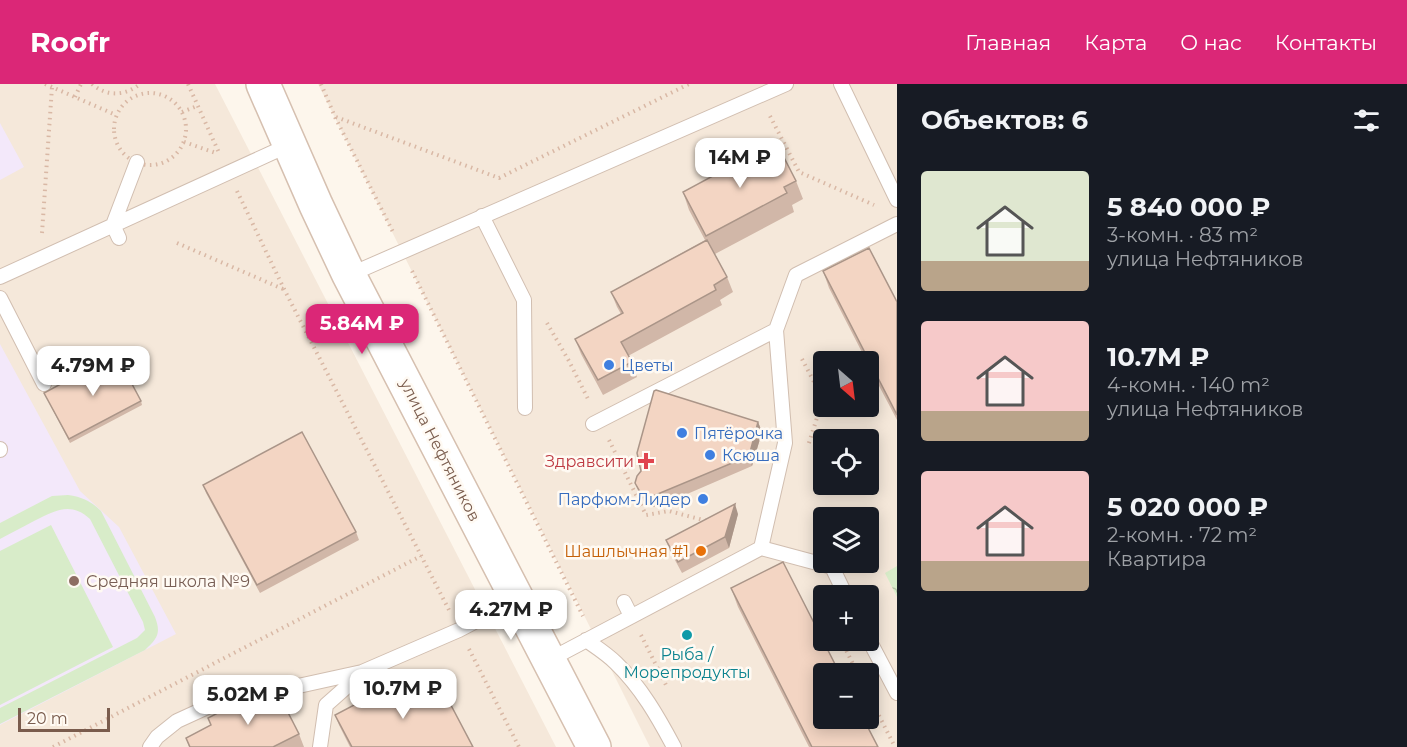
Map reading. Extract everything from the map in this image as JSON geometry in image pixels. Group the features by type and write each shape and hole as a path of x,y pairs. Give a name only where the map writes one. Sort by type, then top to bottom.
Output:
{"main road":[{"name":"улица Нефтяников","path":"263,84 349,275 594,747"}],"lane":[{"path":"349,275 786,84"},
{"path":"841,84 897,200"},
{"path":"0,277 40,258 116,232 228,172 289,145"},
{"path":"116,232 137,162"},
{"path":"482,216 524,300 525,408"},
{"path":"761,548 785,443 776,330 796,275 897,224"},
{"path":"0,298 44,384"},
{"path":"596,422 776,330"},
{"path":"549,660 761,548 832,567 841,585"},
{"path":"150,747 157,737 177,721 212,705 362,672 459,630 518,599"},
{"path":"624,602 631,616"},
{"path":"586,640 615,662 638,688 661,722 674,747"},
{"path":"875,651 897,693"},
{"path":"320,747 326,705 362,672"}],"path":[{"path":"45,84 116,115"},
{"path":"75,97 81,84"},
{"path":"92,84 107,93 119,94 130,92 140,84"},
{"path":"188,84 284,290 519,747"},
{"path":"321,84 335,117 584,618 631,616 666,685"},
{"path":"335,117 499,178 689,84"},
{"path":"40,258 52,87"},
{"path":"145,93 158,93 169,98 179,106 182,112 187,130 184,142 168,161 156,165 131,160 121,151 115,140 116,115 123,104 133,97 145,93"},
{"path":"182,112 197,106"},
{"path":"769,113 799,172 875,206"},
{"path":"184,142 219,154"},
{"path":"177,243 284,290"},
{"path":"547,322 569,361 596,422 646,515 669,511 713,523"},
{"path":"798,349 823,399 806,454"},
{"path":"53,747 421,556"},
{"path":"879,714 895,744"}],"shaded area":[{"path":"0,84 215,84 556,747 0,747"},
{"path":"318,84 897,84 897,747 650,747"},
{"path":"0,123 24,167 0,180"},
{"name":"Средняя школа №9","path":"0,344 80,491 119,527 176,634 0,725"}],"green space":[{"path":"68,495 86,500 101,511 155,617 158,627 157,635 145,650 0,724 0,708 137,638 145,630 90,519 83,514 69,509 56,511 0,539 0,523 52,496"},
{"path":"51,525 113,647 0,705 0,551"},
{"path":"897,566 897,597 885,573"}],"building":[{"path":"776,142 796,181 784,187 787,193 706,236 683,192"},
{"path":"707,240 727,277 714,285 716,290 621,342 632,362 598,380 575,339 623,313 611,292"},
{"path":"869,248 897,302 897,415 879,380 879,351 864,351 823,271"},
{"path":"116,354 141,401 69,439 44,393"},
{"name":"Ксюша","path":"656,390 758,422 749,456 653,496 643,497 635,483 641,471 637,453"},
{"path":"302,432 356,532 257,585 203,485"},
{"path":"735,504 725,537 678,562 666,540"},
{"path":"783,562 813,621 813,651 828,651 834,663 813,663 813,729 869,729 878,747 812,747 731,588"},
{"path":"411,675 426,701 444,692 473,747 352,747 335,715"},
{"path":"277,691 299,734 273,747 190,747 186,738 211,725 208,718 231,706 235,713"}],"place":[{"name":"Цветы","path":"609,365"},
{"name":"Пятёрочка","path":"682,433"},
{"name":"Ксюша","path":"710,455"},
{"name":"Здравсити","path":"646,461"},
{"name":"Парфюм-Лидер","path":"703,499"},
{"name":"Шашлычная #1","path":"701,551"},
{"name":"Средняя школа №9","path":"74,581"},
{"name":"Рыба / Морепродукты","path":"687,635"}]}
